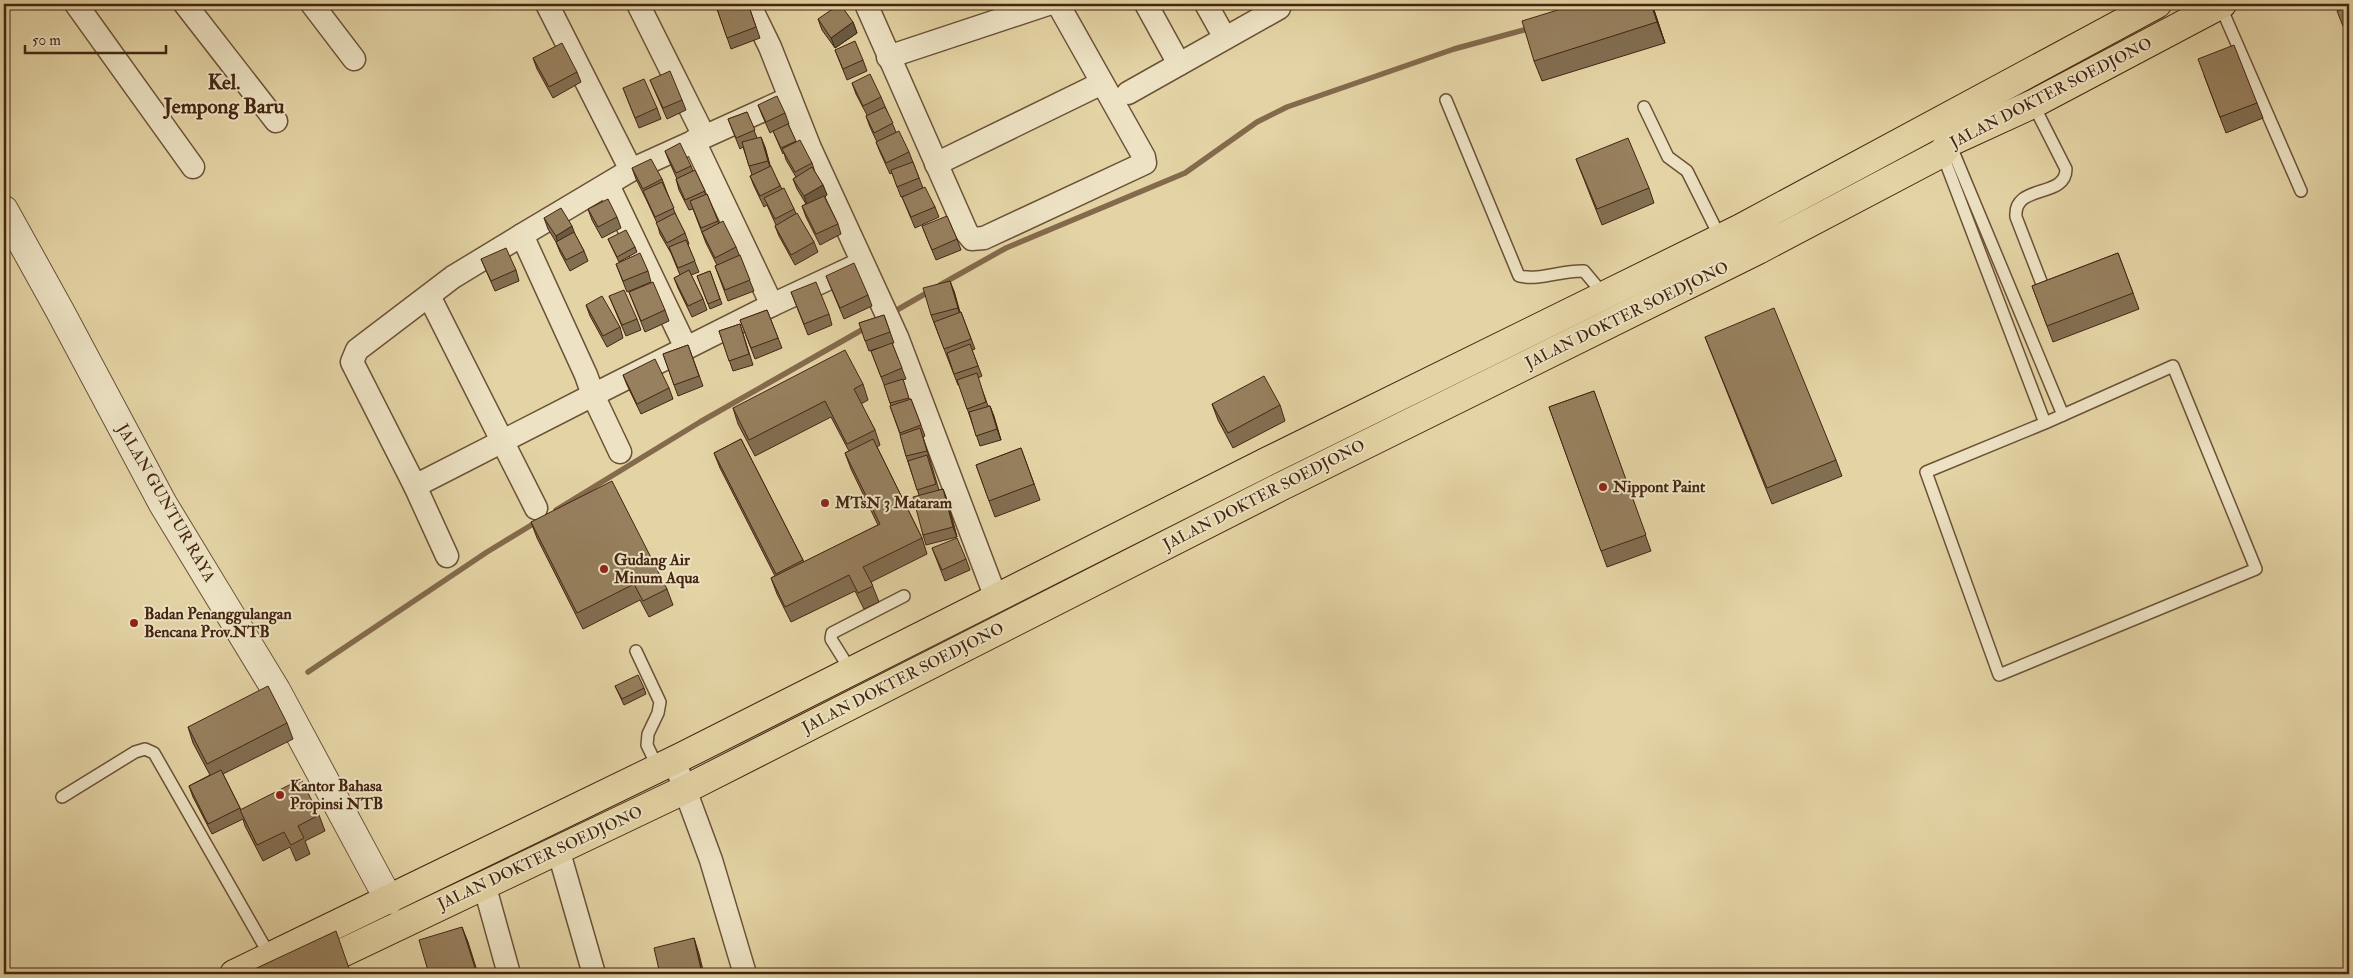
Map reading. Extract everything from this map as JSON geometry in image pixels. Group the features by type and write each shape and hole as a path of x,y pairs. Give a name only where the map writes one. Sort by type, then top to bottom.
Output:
{"highway":[{"name":"JALAN DOKTER SOEDJONO","path":"234,974 275,965 389,900 666,764 1268,461 1721,237 2157,4"},
{"name":"JALAN DOKTER SOEDJONO","path":"298,974 561,857 687,795 1280,487 1758,250 1946,147 2033,104 2221,4"},
{"path":"1720,269 1715,254 1721,237 1743,240 1746,245 1758,250"},
{"path":"1309,441 1299,449 1300,463 1311,470 1322,466"},
{"path":"1268,461 1279,460 1288,467 1289,479 1280,487"}],"street":[{"path":"76,4 193,167"},
{"path":"185,4 276,121"},
{"path":"312,4 354,59"},
{"path":"547,4 631,170"},
{"path":"638,4 772,304"},
{"path":"749,4 770,47 790,98 897,337 996,598"},
{"path":"866,4 967,233 972,239 984,238 1145,163 1144,157 1058,4"},
{"path":"888,57 1048,4"},
{"path":"1146,4 1179,64"},
{"path":"1206,4 1225,38"},
{"path":"1128,93 1279,8"},
{"path":"936,164 1102,83"},
{"path":"447,556 415,486 352,362 357,350 453,277 631,170 790,98"},
{"path":"608,185 686,348"},
{"name":"JALAN GUNTUR RAYA","path":"4,210 64,317 163,504 279,694 389,900"},
{"path":"522,235 620,452"},
{"path":"415,486 772,304 862,262"},
{"path":"429,296 536,508"},
{"path":"666,764 687,795 745,974"},
{"path":"561,857 594,974"},
{"path":"486,891 510,974"}],"lane":[{"path":"2221,4 2300,191"},
{"path":"1446,100 1519,276 1529,279 1571,270 1584,271 1604,295"},
{"path":"2033,104 2066,169 2066,176 2061,183 2020,200 2015,207 2016,217 2042,284"},
{"path":"1644,107 1668,157 1687,171 1721,237"},
{"path":"1946,147 2063,415"},
{"path":"1946,147 2045,423"},
{"path":"2173,366 2256,569 1999,675 1926,472 2045,423 2173,366"},
{"path":"851,671 831,639 832,633 904,596"},
{"path":"636,652 660,702 658,713 648,734 647,745 666,764"},
{"path":"62,797 135,752 145,749 154,753 275,965"}],"building":[{"path":"721,4 748,4 756,27 727,38 716,6"},
{"path":"840,4 853,22 831,38 818,19"},
{"path":"1577,4 1651,4 1657,22 1534,61 1522,21"},
{"path":"2349,7 2349,41 2337,11"},
{"path":"855,41 863,60 843,69 835,50"},
{"path":"562,43 577,72 549,87 533,58"},
{"path":"2234,45 2257,103 2220,117 2198,59"},
{"path":"670,71 682,100 663,108 650,80"},
{"path":"870,74 881,97 863,106 852,83"},
{"path":"644,79 657,108 635,118 623,88"},
{"path":"777,96 785,113 766,122 758,105"},
{"path":"885,107 893,123 874,133 866,116"},
{"path":"747,112 755,130 736,138 728,119"},
{"path":"788,124 796,141 781,148 773,131"},
{"path":"899,131 909,152 886,163 876,142"},
{"path":"761,137 768,161 749,166 742,142"},
{"path":"1628,138 1649,188 1597,209 1576,159"},
{"path":"800,140 812,163 795,172 782,149"},
{"path":"680,143 691,166 676,173 665,151"},
{"path":"651,159 662,179 643,189 632,168"},
{"path":"913,162 919,178 897,187 891,170"},
{"path":"771,166 780,186 760,196 750,176"},
{"path":"812,167 823,185 804,196 793,179"},
{"path":"695,170 705,191 685,200 676,179"},
{"path":"662,182 674,208 655,217 643,191"},
{"path":"925,187 935,207 911,217 902,197"},
{"path":"784,188 794,209 775,219 764,198"},
{"path":"707,194 718,221 701,228 690,201"},
{"path":"824,196 838,224 816,234 802,206"},
{"path":"608,199 617,217 598,227 588,209"},
{"path":"561,208 572,226 556,236 544,218"},
{"path":"675,213 685,233 667,243 656,223"},
{"path":"797,213 814,242 791,255 775,226"},
{"path":"947,216 957,239 932,250 922,226"},
{"path":"723,221 736,247 715,258 702,232"},
{"path":"626,230 635,247 617,257 608,239"},
{"path":"574,232 584,251 566,260 556,242"},
{"path":"686,240 695,261 678,268 669,247"},
{"path":"506,248 516,270 491,281 481,259"},
{"path":"640,253 648,271 623,281 616,264"},
{"path":"2118,253 2133,293 2047,326 2032,286"},
{"path":"740,255 750,280 725,290 715,266"},
{"path":"854,263 868,295 840,308 826,276"},
{"path":"689,270 703,299 688,306 674,278"},
{"path":"710,271 720,299 708,304 697,276"},
{"path":"950,281 958,308 931,315 923,288"},
{"path":"653,282 665,310 641,321 629,292"},
{"path":"816,282 829,314 804,324 791,292"},
{"path":"624,290 637,319 622,325 609,296"},
{"path":"602,296 620,327 603,336 586,305"},
{"path":"1774,308 1836,460 1767,488 1705,337"},
{"path":"767,310 778,338 751,348 740,320"},
{"path":"961,312 971,339 944,349 934,322"},
{"path":"884,315 890,332 865,341 859,323"},
{"path":"740,324 749,354 729,361 719,331"},
{"path":"892,343 902,368 881,377 871,351"},
{"path":"970,344 978,366 954,374 947,353"},
{"path":"688,345 699,376 674,385 663,354"},
{"path":"845,350 863,384 854,389 875,430 847,444 825,401 749,440 733,408"},
{"path":"655,359 669,388 637,404 623,375"},
{"path":"977,373 986,402 967,409 957,380"},
{"path":"1264,376 1280,405 1228,433 1212,404"},
{"path":"903,379 909,398 890,403 884,385"},
{"name":"Nippont Paint","path":"1594,391 1646,535 1601,551 1549,407"},
{"path":"911,399 921,425 900,433 890,406"},
{"path":"990,406 997,429 976,436 969,412"},
{"path":"920,428 927,451 906,456 900,435"},
{"path":"741,439 803,560 776,574 714,453"},
{"path":"873,439 922,538 863,567 873,586 858,593 849,575 785,607 771,578 880,524 845,453"},
{"path":"1021,448 1034,484 989,501 976,465"},
{"path":"927,455 936,484 917,490 908,461"},
{"name":"Gudang Air Minum Aqua","path":"612,481 667,589 643,601 634,584 577,613 531,522"},
{"path":"943,489 953,527 923,535 913,497"},
{"path":"957,538 966,559 942,570 932,548"},
{"path":"638,675 644,688 622,699 615,686"},
{"path":"268,686 287,723 207,764 188,727"},
{"path":"221,770 240,808 208,824 189,786"},
{"path":"301,779 319,815 298,826 304,838 291,845 284,832 257,845 240,810"},
{"path":"462,927 477,974 429,974 419,940"},
{"path":"336,931 351,974 244,974"},
{"path":"694,938 702,974 660,974 654,948"}],"waterway":[{"path":"940,285 1006,248 1185,173 1257,122 1287,107 1454,49 1531,28"},
{"path":"890,314 930,291"},
{"path":"556,510 700,422 867,327"},
{"path":"308,672 487,552 538,521"}],"place":[{"name":"Nippont Paint","path":"1603,487"},
{"name":"MTsN 3 Mataram","path":"825,503"},
{"name":"Gudang Air Minum Aqua","path":"604,569"},
{"name":"Badan Penanggulangan Bencana Prov.NTB","path":"134,623"},
{"name":"Kantor Bahasa Propinsi NTB","path":"280,795"}],"district":[{"name":"Kel. Jempong Baru","path":"224,94"}]}
